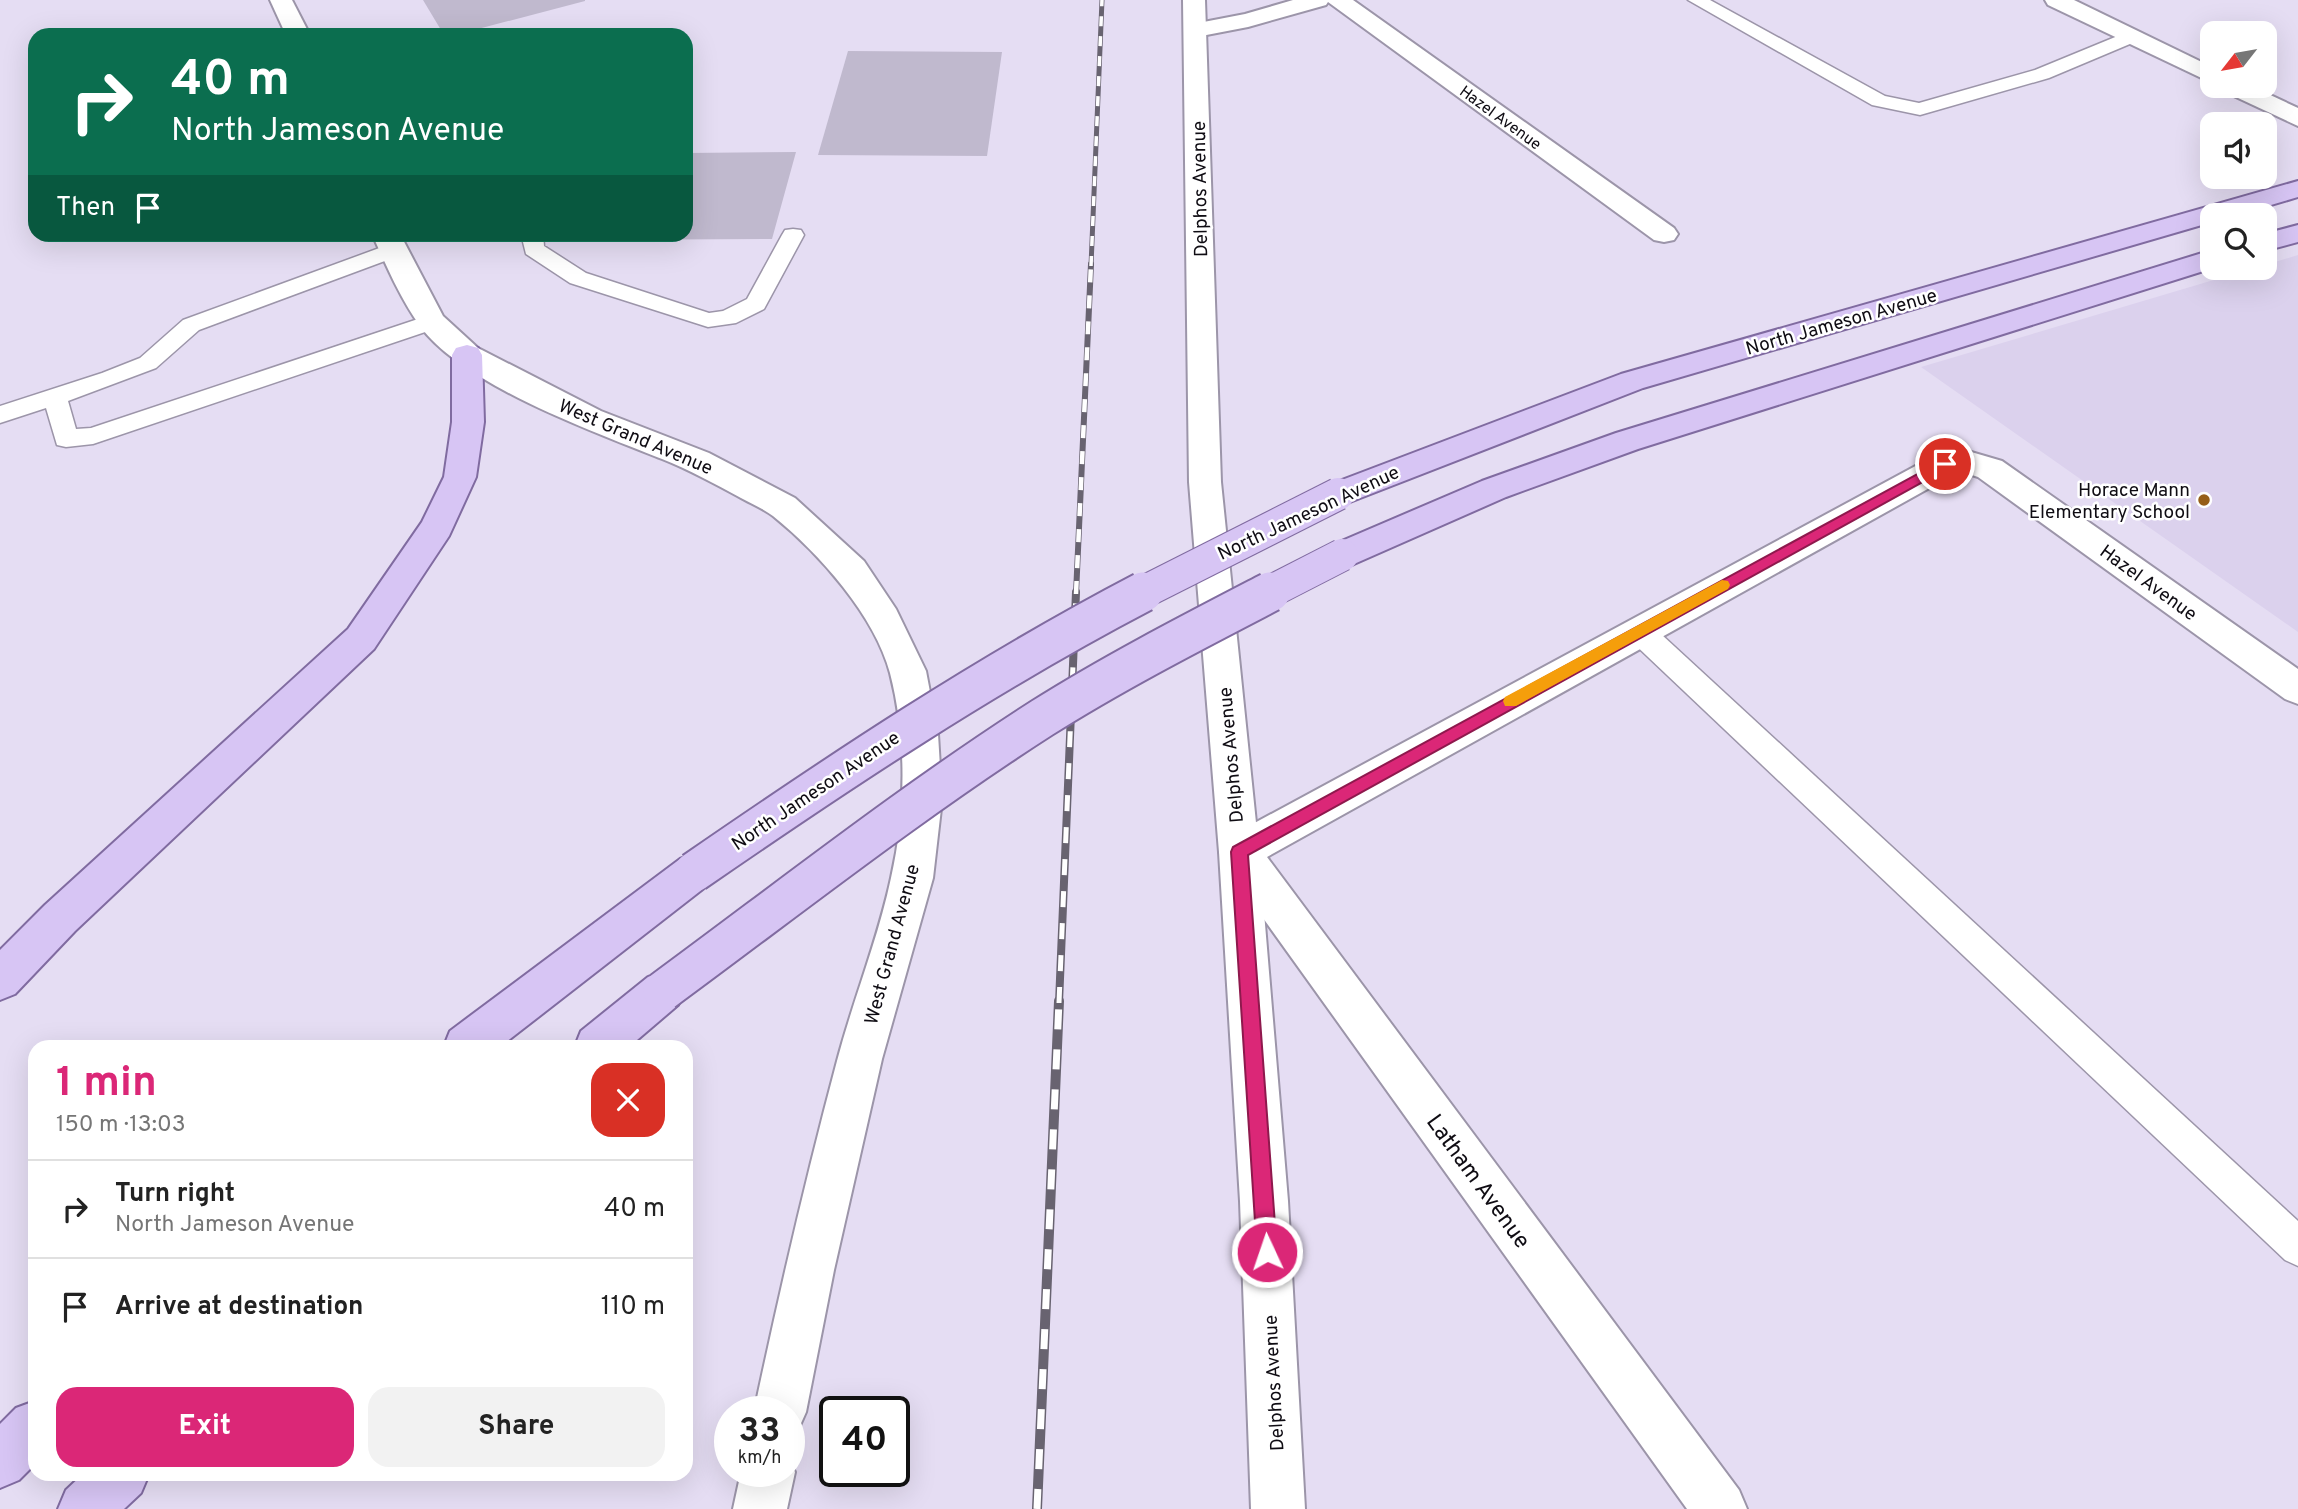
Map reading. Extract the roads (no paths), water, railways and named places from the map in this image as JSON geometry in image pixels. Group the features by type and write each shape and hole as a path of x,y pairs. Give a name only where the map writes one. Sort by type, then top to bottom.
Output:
{"main road":[{"name":"North Jameson Avenue","path":"474,1040 694,872 853,762 1020,660 1151,588 1338,494 1473,440 1633,381 2298,189"},
{"path":"2277,239 2298,233"},
{"path":"604,1040 663,991 893,821 1043,718 1181,638 1342,555 1494,489 1626,441 2200,263"},
{"path":"0,980 60,918 360,639 437,527 460,477 468,422 467,355"},
{"path":"0,1461 28,1434"},
{"path":"85,1509 115,1481"}],"street":[{"path":"281,0 295,28"},
{"path":"1195,15 1248,20 1318,0"},
{"name":"Hazel Avenue","path":"1338,0 1664,234"},
{"path":"2056,0 2200,70"},
{"name":"Delphos Avenue","path":"1195,15 1205,482 1239,852 1264,1201 1278,1509"},
{"path":"2257,98 2298,118"},
{"name":"West Grand Avenue","path":"389,242 432,322 467,355 522,386 603,424 698,461 783,506 852,570 883,620 908,671 919,734 922,800 912,878 860,1059 809,1270 783,1396"},
{"name":"Hazel Avenue","path":"1639,631 1945,464 1961,460 1990,469 2298,689"},
{"path":"1239,852 1639,631"},
{"name":"Latham Avenue","path":"1239,852 1720,1509"},
{"path":"760,1509 765,1487"}],"lane":[{"path":"1698,0 1868,95 1900,107 1920,108 2042,74 2131,37"},
{"path":"533,242 534,248 578,278 708,320 728,318 756,304 793,235"},
{"path":"0,415 110,379 148,363 191,325 389,242"},
{"path":"55,397 66,439 93,436 432,322"},
{"path":"1639,631 2298,1247"}],"railway":[{"path":"1091,266 1102,0"},
{"path":"1076,594 1091,264"},
{"path":"1059,1003 1076,592"},
{"path":"1037,1509 1059,1001"}],"place":[{"name":"Horace Mann Elementary School","path":"2204,500"}]}
